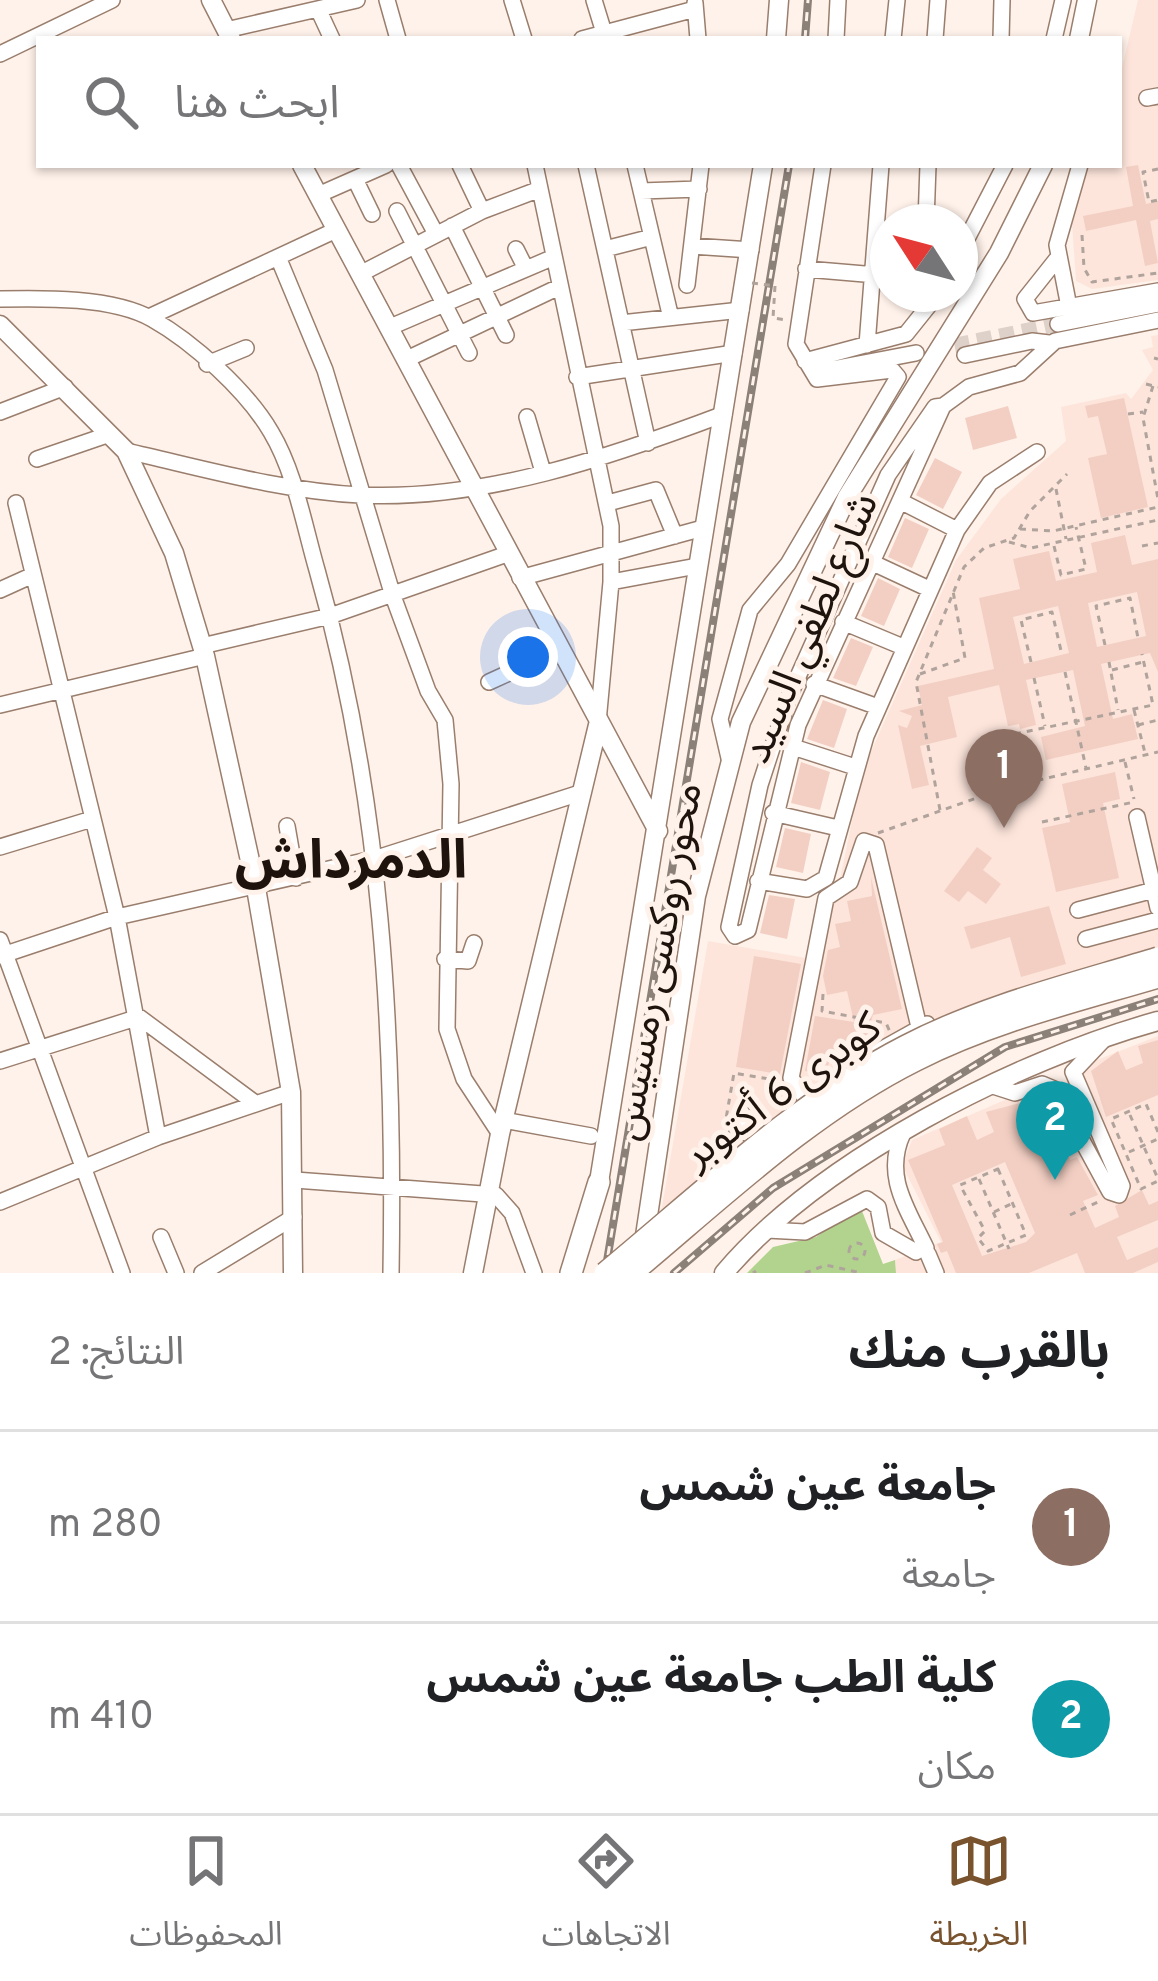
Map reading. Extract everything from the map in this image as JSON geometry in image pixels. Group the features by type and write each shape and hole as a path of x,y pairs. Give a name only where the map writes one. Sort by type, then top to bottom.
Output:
{"highway":[{"name":"كوبرى 6 أكتوبر","path":"604,1273 810,1106 882,1058 988,1010 1158,958"},
{"name":"كوبرى 6 أكتوبر","path":"635,1273 797,1136 878,1080 993,1027 1158,977"},
{"path":"572,1273 599,1183"}],"main road":[{"path":"211,0 228,34"},
{"path":"776,36 779,0"},
{"path":"1080,36 1087,0"},
{"path":"304,168 658,831"},
{"path":"599,1183 763,168"},
{"name":"محور روكسى رمسيس","path":"635,1273 696,896 729,758 755,685 847,497 999,253 1042,168"},
{"path":"0,325 126,451 160,516 203,651 256,888 291,1092 293,1273"},
{"path":"473,1273 501,1127 598,725"},
{"path":"724,1273 767,1230 903,1132 990,1085 1107,1036 1158,1021"}],"street":[{"path":"37,36 112,0"},
{"path":"228,34 357,0"},
{"path":"387,0 397,36"},
{"path":"512,0 523,36"},
{"path":"594,0 604,35 695,4 698,36"},
{"path":"836,36 838,0"},
{"path":"893,36 897,0"},
{"path":"935,36 938,0"},
{"path":"1001,36 1002,0"},
{"path":"1055,36 1063,0"},
{"path":"320,11 331,36"},
{"path":"0,54 36,37"},
{"path":"318,195 379,168"},
{"path":"401,168 482,287 506,335"},
{"path":"461,168 482,211"},
{"path":"539,168 578,377 608,503 611,582 598,725"},
{"path":"587,168 648,442"},
{"path":"635,168 670,314"},
{"path":"687,285 701,168"},
{"path":"729,758 719,719 750,610 788,565 898,377 892,370 821,380 810,374 796,344 823,168"},
{"path":"880,204 881,168"},
{"path":"927,204 928,168"},
{"path":"978,217 1003,168"},
{"path":"1079,168 1056,260 1028,296 1026,308 1033,314 1158,291"},
{"path":"355,179 372,214"},
{"path":"360,274 482,211 540,189"},
{"path":"641,191 699,189"},
{"path":"397,211 469,353"},
{"path":"149,317 336,230"},
{"path":"605,249 652,238"},
{"path":"692,246 751,250"},
{"path":"516,248 526,269"},
{"path":"278,257 325,370 428,691 445,720 451,835 445,959 451,1047 472,1095 501,1127 591,1136"},
{"path":"388,328 554,257"},
{"path":"1056,260 1069,307"},
{"path":"806,269 870,275"},
{"path":"405,360 560,287"},
{"path":"0,299 60,301 149,317 208,364 267,426 293,487 330,616 377,859 392,1187 391,1273"},
{"path":"1058,324 1158,304"},
{"path":"621,322 741,310"},
{"path":"866,345 872,312"},
{"path":"922,312 922,319"},
{"path":"806,361 906,334 926,312"},
{"name":"شارع لطفي السيد","path":"943,406 814,684 790,746 772,813 748,930 735,936 729,927 750,831 788,699 889,475 914,432 935,407 969,387 1020,373 1049,344 1158,320"},
{"path":"965,355 1035,340 1049,344"},
{"path":"208,364 246,348"},
{"path":"578,377 734,353"},
{"path":"806,361 832,369 916,353"},
{"path":"0,412 65,386"},
{"path":"126,451 293,487 362,495 473,486 596,461 724,414"},
{"path":"527,416 543,472"},
{"path":"37,459 110,434"},
{"path":"758,880 807,889 821,884 830,871 855,767 957,530 990,483 1037,452"},
{"path":"608,503 656,490 675,536"},
{"path":"900,501 957,530"},
{"path":"16,503 117,917 158,1138"},
{"path":"520,578 703,528"},
{"path":"0,705 330,616 507,554"},
{"path":"871,562 929,589"},
{"path":"611,582 697,566"},
{"path":"0,590 33,574"},
{"path":"843,622 903,647"},
{"path":"489,682 559,650"},
{"path":"814,684 878,706"},
{"path":"790,746 855,767"},
{"path":"122,1273 2,950 117,917 377,859 583,792"},
{"path":"1136,809 1158,908"},
{"path":"772,813 838,828"},
{"path":"0,847 92,819"},
{"path":"287,826 296,878"},
{"path":"805,1098 792,1083 804,991 826,898 850,882 861,844 869,840 876,845 919,1028"},
{"path":"1078,910 1154,890"},
{"path":"1086,939 1158,920"},
{"path":"445,959 468,961 474,943"},
{"path":"742,1113 748,1134 757,1135 805,1098 919,1028 1158,948"},
{"path":"0,1061 139,1017"},
{"path":"139,1017 255,1103"},
{"path":"990,1085 1015,1094 1042,1084 1054,1089 1112,1195 1123,1190 1118,1157 1072,1072 1107,1036"},
{"path":"0,1202 158,1138 291,1092"},
{"path":"903,1132 892,1170 923,1257"},
{"path":"295,1180 487,1192 512,1213 534,1273"},
{"path":"767,1230 805,1232 862,1199 878,1207 881,1229 889,1238 923,1257 937,1273"},
{"path":"202,1273 294,1217"},
{"path":"889,1238 901,1234 913,1221"},
{"path":"161,1238 176,1273"}],"path":[{"path":"1158,169 1143,172 1149,202 1158,200"},
{"path":"1082,235 1084,268 1093,282 1158,273"},
{"path":"752,283 775,286 773,318 796,322"},
{"path":"1020,529 1064,529 1158,503 1143,412 1155,387 1146,384"},
{"path":"1128,414 1143,412"},
{"path":"1147,445 1158,451"},
{"path":"1009,542 1067,474"},
{"path":"1055,485 1066,541"},
{"path":"1100,520 1104,532"},
{"path":"940,810 915,701 919,675 952,588 977,552 1009,542 1045,546 1158,520"},
{"path":"1054,544 1061,575 1086,569 1076,526"},
{"path":"1042,532 1045,546"},
{"path":"1142,546 1158,543"},
{"path":"919,675 964,658 952,588"},
{"path":"1105,645 1096,606 1130,598 1138,638"},
{"path":"1031,662 1021,620 1052,612 1062,655"},
{"path":"1015,734 1153,705 1142,654"},
{"path":"1109,662 1119,712"},
{"path":"1110,670 1143,662"},
{"path":"1065,672 1086,767"},
{"path":"1034,679 1046,728"},
{"path":"1134,709 1145,755"},
{"path":"1138,724 1158,720"},
{"path":"869,840 882,830 940,810 1086,767 1158,752"},
{"path":"1042,822 1136,809 1125,760"},
{"path":"804,991 823,993 822,1011 886,1023 895,1040"},
{"path":"748,1134 724,1130 734,1073 792,1083"},
{"path":"1128,1111 1158,1180 1141,1189 1118,1157 1111,1119 1128,1111 1146,1104 1158,1132"},
{"path":"1118,1157 1158,1139"},
{"path":"998,1168 1013,1203 1026,1235 1008,1246 982,1249 978,1238 985,1231 960,1185 979,1177 998,1168"},
{"path":"979,1177 1008,1246"},
{"path":"1070,1214 1112,1195"},
{"path":"982,1225 1013,1203"},
{"path":"850,1271 854,1260"},
{"path":"806,1273 821,1265 861,1273"}],"shaded area":[{"path":"1138,0 1158,0 1158,280 1092,289 1076,281 1071,209 1089,168 1122,168 1122,67"},
{"path":"1158,335 1158,951 1049,986 660,1218 708,941 806,958 818,906 839,884 862,772 956,560 1001,499 1066,441 1061,407 1126,393 1131,399 1153,370 1142,350 1153,347 1151,336"},
{"path":"1158,1036 1158,1273 896,1273 895,1260 941,1242 902,1165 912,1140 1037,1086 1050,1094 1084,1081 1079,1067"}],"green space":[{"path":"860,1206 883,1264 895,1260 896,1273 747,1273 773,1247 816,1237"}],"building":[{"path":"1138,165 1146,204 1158,201 1158,219 1150,221 1158,263 1145,266 1136,220 1086,231 1083,216 1133,206 1126,167"},
{"path":"1124,398 1148,507 1101,518 1088,458 1107,454 1098,416 1088,418 1085,406"},
{"path":"1008,406 1017,438 973,450 965,418"},
{"path":"935,458 962,472 943,509 916,495"},
{"path":"905,518 929,529 912,568 888,557"},
{"path":"1125,535 1132,565 1158,559 1158,672 1150,653 1101,664 1113,719 1132,714 1138,739 1046,760 1041,737 1085,726 1073,670 1026,680 1036,725 1020,729 1019,724 1008,726 999,685 948,697 957,737 920,746 929,785 912,789 898,725 907,728 912,716 899,711 922,705 918,686 994,669 979,598 1020,589 1013,559 1049,551 1056,581 1097,572 1091,543","holes":["1137,592 1146,636 1097,647 1088,603","1058,606 1069,653 1024,664 1013,617"]},
{"path":"878,578 900,589 884,626 861,616"},
{"path":"851,638 873,647 856,686 833,678"},
{"path":"823,700 847,709 834,748 807,739"},
{"path":"801,762 830,772 820,810 791,803"},
{"path":"1115,772 1120,799 1103,803 1119,878 1056,892 1042,828 1070,822 1062,784"},
{"path":"785,828 811,834 803,873 776,867"},
{"path":"977,847 992,858 983,870 1001,884 986,904 968,891 959,902 944,891"},
{"path":"871,877 902,1009 873,1015 863,1053 832,1049 826,1075 805,1071 815,1016 854,1022 847,991 827,995 823,976 828,950 840,947 835,924 851,921 847,901 872,896"},
{"path":"769,895 795,899 787,939 760,933"},
{"path":"1049,906 1066,964 1021,977 1010,937 971,949 964,927"},
{"path":"754,956 801,964 780,1074 736,1067"},
{"path":"1158,1040 1158,1095 1106,1117 1091,1071 1118,1051 1126,1070 1143,1063 1138,1046"},
{"path":"1042,1097 1070,1160 1077,1157 1098,1195 1083,1201 1095,1228 1119,1217 1115,1206 1142,1190 1149,1205 1158,1201 1158,1220 1117,1237 1127,1260 1158,1247 1158,1262 1133,1273 1085,1273 1077,1253 1029,1273 956,1273 947,1251 941,1253 937,1244 943,1242 908,1160 945,1145 939,1129 967,1116 977,1140 994,1132 986,1112","holes":["1005,1162 1035,1233 1026,1242 982,1256 952,1185"]}],"tunnel":[{"path":"932,350 1058,324"}],"railway":[{"path":"805,36 808,0"},
{"path":"605,1273 789,168"},
{"path":"674,1273 773,1188 1005,1047 1158,999"}],"place":[{"name":"جامعة عين شمس","path":"1004,828"},
{"name":"كلية الطب جامعة عين شمس","path":"1055,1180"}],"district":[{"name":"الدمرداش","path":"351,859"}]}
